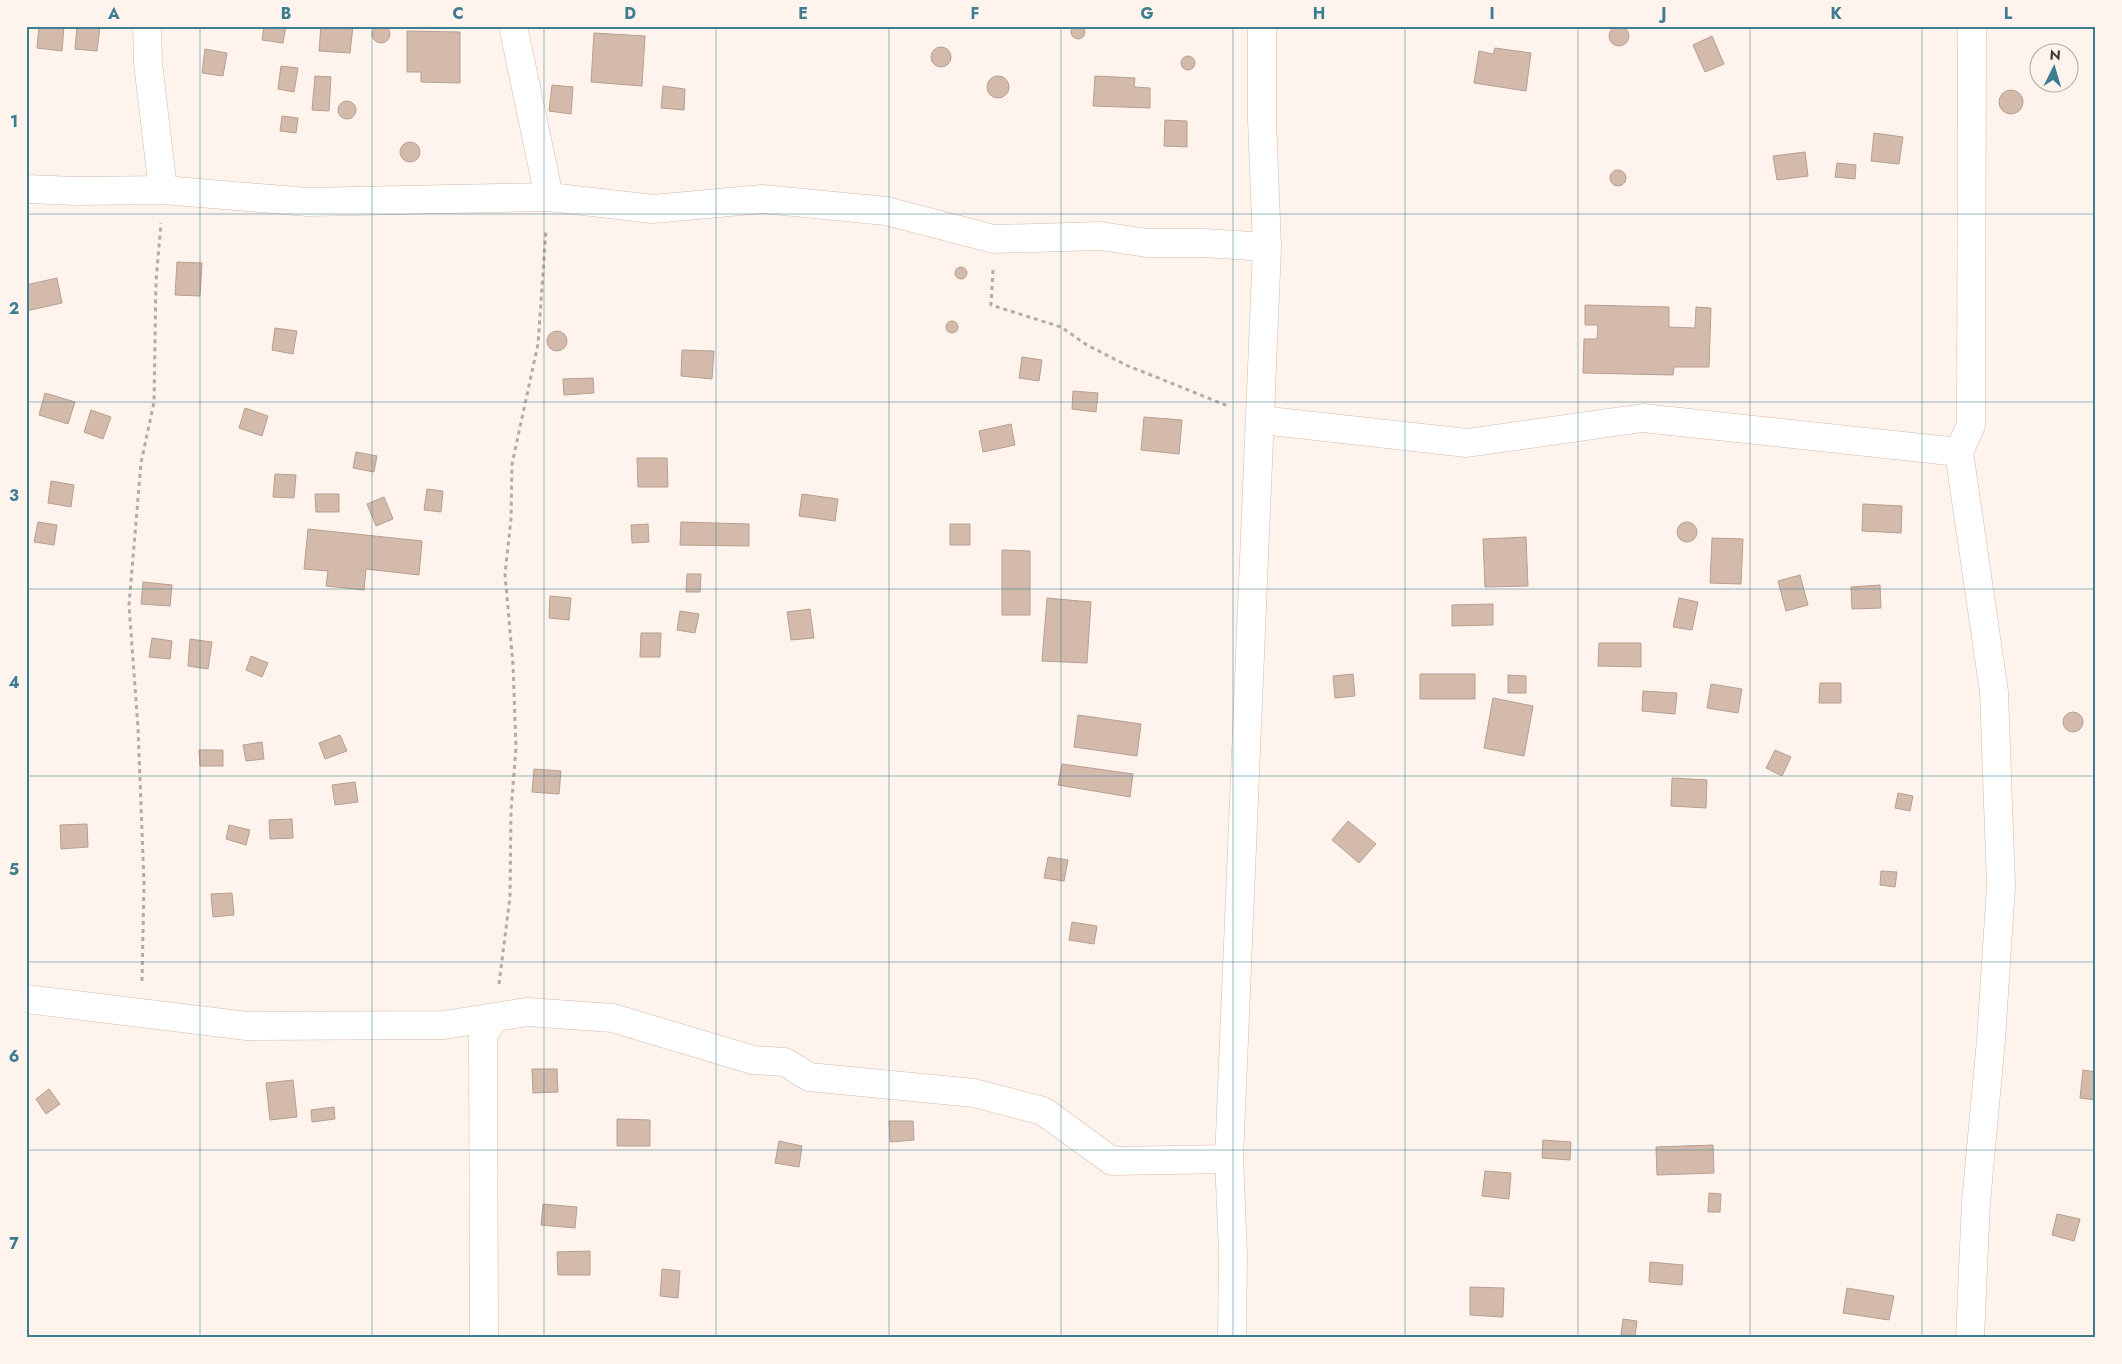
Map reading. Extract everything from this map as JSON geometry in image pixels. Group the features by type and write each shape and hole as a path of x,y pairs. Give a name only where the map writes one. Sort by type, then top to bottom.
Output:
{"street":[{"path":"147,26 148,63 164,190"},
{"path":"513,26 549,197"},
{"path":"1232,1338 1233,1253 1229,1159 1267,247 1262,118 1262,26"},
{"path":"1970,1338 1976,1202 1991,1040 2001,886 1994,692 1959,452 1971,425 1972,26"},
{"path":"26,189 76,192 164,190 308,202 549,197 653,210 762,199 886,211 994,239 1101,236 1147,243 1204,243 1267,247"},
{"path":"1261,420 1467,443 1644,418 1959,452"},
{"path":"26,999 247,1026 444,1025 527,1012 613,1018 753,1060 785,1062 809,1077 974,1094 1043,1111 1112,1161 1229,1159"},
{"path":"484,1338 483,1035 495,1017"}],"path":[{"path":"142,1012 144,883 138,728 129,605 141,464 154,402 156,281 164,190"},
{"path":"495,1017 510,896 511,811 516,748 513,665 505,574 511,518 512,464 538,344 549,197"},
{"path":"994,239 991,305 1061,327 1087,345 1126,365 1261,420"}],"building":[{"path":"377,25 385,25 390,30 388,41 377,43 372,38 372,30"},
{"path":"1078,25 1083,27 1085,32 1083,37 1078,39 1073,37 1071,32 1073,27"},
{"path":"39,26 64,26 62,51 37,48"},
{"path":"77,26 100,26 97,51 75,49"},
{"path":"264,26 286,26 283,43 262,40"},
{"path":"321,26 353,27 350,53 319,51"},
{"path":"1619,26 1626,29 1629,36 1626,43 1619,46 1612,43 1609,36 1612,29"},
{"path":"407,31 460,32 460,83 421,82 421,72 407,72"},
{"path":"594,33 645,36 642,86 591,82"},
{"path":"1712,36 1724,64 1705,72 1693,45"},
{"path":"941,47 948,50 951,57 948,64 941,67 934,64 931,57 934,50"},
{"path":"1495,48 1531,53 1526,91 1474,83 1479,51 1493,54"},
{"path":"205,49 227,53 223,76 202,73"},
{"path":"1185,56 1191,56 1195,63 1191,70 1185,70 1181,66 1181,60"},
{"path":"281,66 298,68 294,92 278,89"},
{"path":"315,76 331,77 329,111 312,110"},
{"path":"998,76 1006,79 1009,87 1006,95 998,98 990,95 987,87 990,79"},
{"path":"1095,76 1135,78 1134,87 1150,88 1150,108 1093,106"},
{"path":"552,85 573,87 571,114 549,111"},
{"path":"663,86 685,89 684,110 661,108"},
{"path":"2011,90 2019,94 2023,102 2019,110 2011,114 2003,110 1999,102 2003,94"},
{"path":"347,101 353,104 356,110 353,116 347,119 341,116 338,110 341,104"},
{"path":"282,116 298,118 296,133 280,131"},
{"path":"1165,120 1187,121 1187,147 1164,146"},
{"path":"1874,133 1903,137 1899,164 1871,161"},
{"path":"410,142 417,145 420,152 417,159 410,162 403,159 400,152 403,145"},
{"path":"1805,152 1808,176 1777,180 1773,156"},
{"path":"1837,163 1856,165 1855,179 1835,177"},
{"path":"1618,170 1624,172 1626,178 1624,184 1618,186 1612,184 1610,178 1612,172"},
{"path":"177,262 202,263 200,296 175,295"},
{"path":"959,267 963,267 967,273 963,279 959,279 955,275 955,271"},
{"path":"57,278 62,303 26,311 26,285"},
{"path":"1585,305 1669,307 1669,327 1695,328 1696,307 1711,308 1709,367 1674,367 1673,375 1583,373 1584,339 1597,339 1598,325 1585,325"},
{"path":"950,321 954,321 958,327 954,333 950,333 946,329 946,325"},
{"path":"275,328 297,331 293,354 272,350"},
{"path":"557,331 564,334 567,341 564,348 557,351 550,348 547,341 550,334"},
{"path":"682,350 714,351 712,379 681,376"},
{"path":"1022,357 1042,360 1039,381 1019,378"},
{"path":"593,378 594,393 564,395 563,379"},
{"path":"1073,391 1098,393 1096,412 1072,409"},
{"path":"45,393 75,402 68,424 39,415"},
{"path":"245,408 268,416 262,436 239,428"},
{"path":"91,410 111,417 103,439 84,432"},
{"path":"1144,417 1182,420 1179,454 1141,450"},
{"path":"1011,424 1015,445 983,452 979,431"},
{"path":"356,452 377,456 374,472 353,468"},
{"path":"637,458 667,458 668,487 638,487"},
{"path":"275,474 296,475 294,498 273,497"},
{"path":"51,481 74,485 71,507 48,503"},
{"path":"427,489 443,491 441,512 424,510"},
{"path":"315,494 339,494 339,512 316,512"},
{"path":"802,494 838,499 835,521 799,516"},
{"path":"384,497 393,519 376,526 367,504"},
{"path":"1863,504 1902,506 1901,533 1862,531"},
{"path":"38,522 57,525 54,545 34,542"},
{"path":"681,522 749,524 749,546 680,545"},
{"path":"1687,522 1694,525 1697,532 1694,539 1687,542 1680,539 1677,532 1680,525"},
{"path":"648,524 649,542 632,543 631,525"},
{"path":"950,524 970,524 970,545 950,545"},
{"path":"308,529 422,541 419,575 366,569 364,590 326,586 328,571 304,569"},
{"path":"1526,537 1528,586 1485,587 1483,539"},
{"path":"1712,538 1743,539 1741,584 1710,583"},
{"path":"1002,550 1030,551 1030,615 1002,615"},
{"path":"687,574 701,574 700,592 686,592"},
{"path":"1800,575 1808,605 1786,611 1778,581"},
{"path":"143,582 172,585 170,606 141,604"},
{"path":"1880,585 1881,608 1852,609 1851,587"},
{"path":"550,596 571,598 569,620 549,618"},
{"path":"1047,598 1091,602 1087,663 1042,661"},
{"path":"1679,598 1698,602 1692,630 1673,627"},
{"path":"1493,604 1493,625 1452,626 1452,605"},
{"path":"810,609 814,638 791,640 787,612"},
{"path":"680,611 699,614 695,633 677,630"},
{"path":"641,633 661,633 660,657 640,657"},
{"path":"152,638 172,641 170,659 149,657"},
{"path":"190,639 212,642 208,669 188,666"},
{"path":"1599,643 1641,643 1641,667 1598,666"},
{"path":"251,656 268,663 262,677 246,670"},
{"path":"1353,674 1355,696 1335,698 1333,676"},
{"path":"1420,674 1475,674 1475,699 1420,699"},
{"path":"1508,675 1526,676 1526,693 1508,693"},
{"path":"1820,683 1841,683 1841,703 1819,703"},
{"path":"1711,684 1742,689 1738,713 1707,708"},
{"path":"1643,691 1677,693 1675,714 1642,711"},
{"path":"1493,698 1533,706 1524,756 1484,748"},
{"path":"2073,712 2080,715 2083,722 2080,729 2073,732 2066,729 2063,722 2066,715"},
{"path":"1078,715 1141,724 1137,756 1074,747"},
{"path":"340,735 347,751 325,759 319,743"},
{"path":"262,742 264,759 246,761 243,745"},
{"path":"199,750 223,750 223,766 200,766"},
{"path":"1775,750 1791,757 1782,776 1766,768"},
{"path":"1062,764 1133,774 1130,797 1058,785"},
{"path":"534,769 561,771 559,794 532,792"},
{"path":"1672,778 1707,780 1706,808 1671,806"},
{"path":"355,782 358,802 335,805 332,785"},
{"path":"1898,793 1913,796 1910,811 1895,808"},
{"path":"292,819 293,838 270,839 269,820"},
{"path":"1348,821 1376,844 1359,863 1332,840"},
{"path":"87,824 88,847 61,849 60,825"},
{"path":"229,825 250,830 246,845 226,839"},
{"path":"1048,857 1068,860 1064,881 1044,878"},
{"path":"1881,871 1897,872 1895,887 1880,885"},
{"path":"232,893 234,915 213,917 211,894"},
{"path":"1072,922 1097,926 1094,944 1069,940"},
{"path":"532,1069 557,1069 558,1092 533,1093"},
{"path":"2083,1070 2096,1072 2096,1100 2080,1098"},
{"path":"293,1080 297,1117 270,1120 266,1083"},
{"path":"49,1089 60,1104 46,1114 36,1099"},
{"path":"334,1107 335,1119 312,1122 311,1110"},
{"path":"617,1119 650,1120 650,1146 617,1146"},
{"path":"889,1121 913,1121 914,1140 890,1142"},
{"path":"1543,1140 1571,1142 1570,1160 1542,1158"},
{"path":"779,1141 802,1146 799,1167 775,1163"},
{"path":"1713,1145 1714,1173 1657,1175 1656,1147"},
{"path":"1485,1171 1511,1173 1509,1199 1482,1196"},
{"path":"1709,1193 1721,1194 1720,1212 1708,1212"},
{"path":"543,1204 577,1207 575,1228 541,1225"},
{"path":"2057,1214 2080,1219 2074,1241 2052,1235"},
{"path":"590,1251 590,1275 558,1275 557,1252"},
{"path":"1650,1262 1683,1265 1682,1285 1649,1282"},
{"path":"662,1269 680,1271 678,1298 660,1296"},
{"path":"1470,1287 1504,1288 1503,1317 1470,1315"},
{"path":"1847,1288 1894,1296 1889,1320 1843,1313"},
{"path":"1623,1319 1637,1321 1635,1336 1621,1335"}]}
